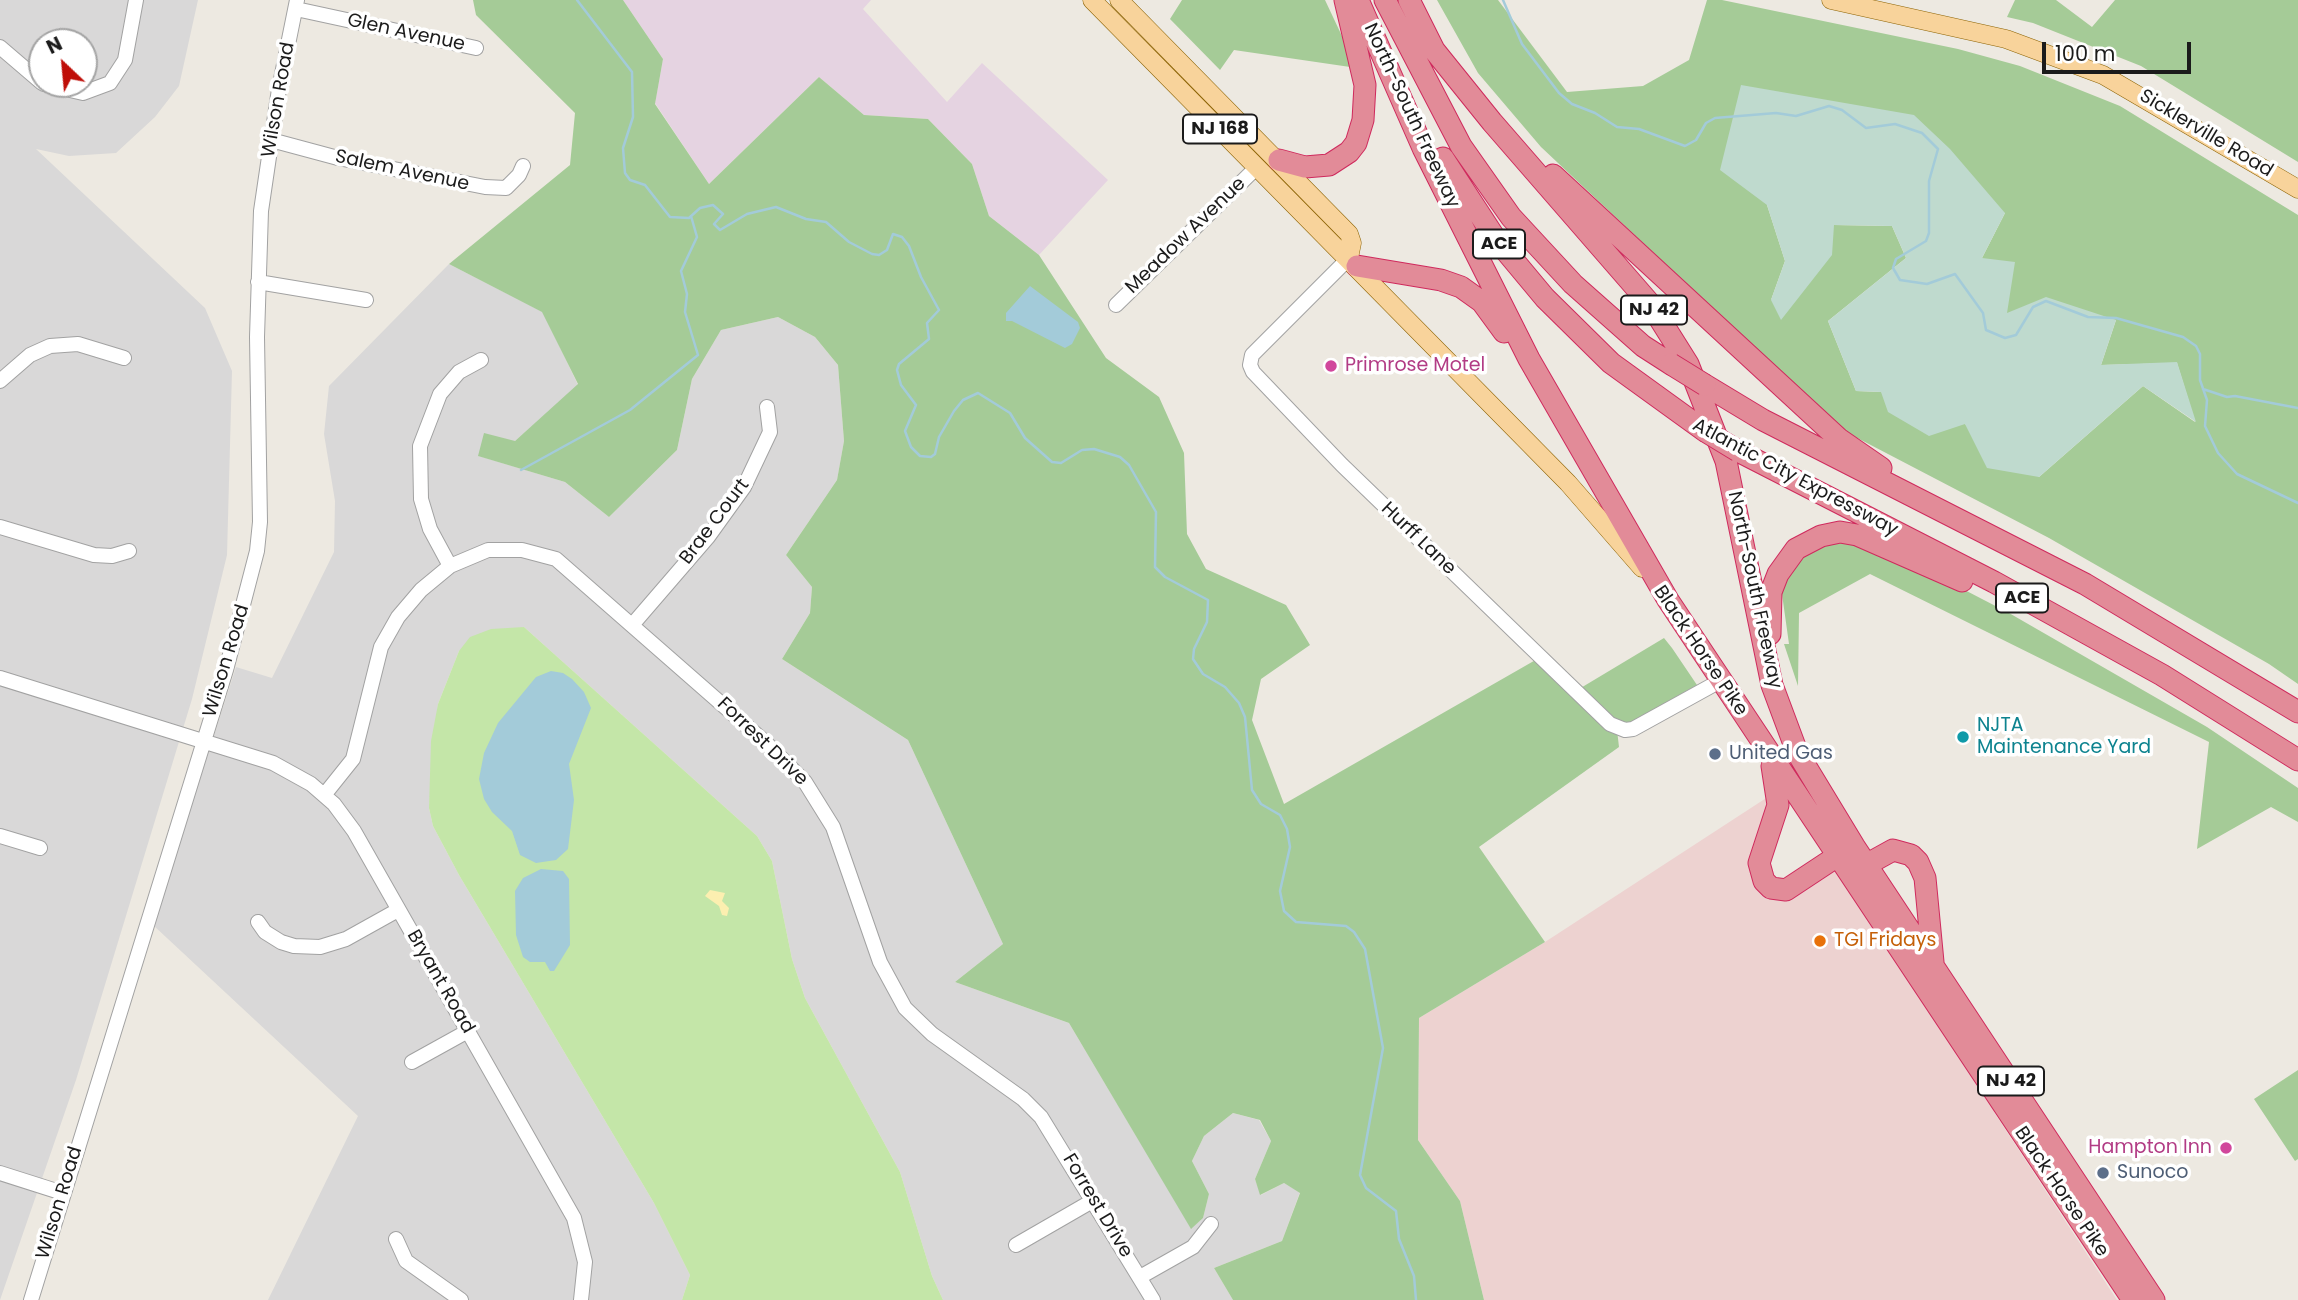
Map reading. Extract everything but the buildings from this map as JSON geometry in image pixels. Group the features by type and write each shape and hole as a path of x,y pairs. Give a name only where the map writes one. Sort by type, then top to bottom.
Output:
{"highway":[{"name":"Atlantic City Expressway","path":"1385,0 1461,146 1511,217 1573,285 1643,346 1763,420 2085,584 2298,712"},
{"name":"North-South Freeway","path":"1409,0 1434,50 1492,122 1651,305 1688,364 1726,461 1772,685 1797,752 1846,850"},
{"name":"Atlantic City Expressway","path":"1354,1 1454,178 1511,259 1593,348 1675,412 1738,451 1994,582 2162,676 2298,760"},
{"name":"North-South Freeway","path":"1354,1 1423,148 1529,359 1668,600"},
{"path":"1279,160 1305,167 1329,165 1356,143 1363,120 1365,85 1354,1"},
{"path":"1492,122 1839,439 1965,523"},
{"path":"1353,262 1441,280 1461,287 1482,302 1560,415"},
{"path":"1772,685 1770,609 1771,592 1778,574 1796,549 1821,536 1840,532 1884,546 2162,676"},
{"name":"Black Horse Pike","path":"1668,600 1769,754 1846,850 2133,1300"},
{"path":"1769,754 1778,806 1759,863 1764,881 1771,888 1786,890 1846,850"},
{"path":"1858,869 1893,850 1912,855 1918,862 1925,878 1933,964"},
{"name":"Black Horse Pike","path":"1858,869 1933,964 2154,1300"}],"main road":[{"name":"Black Horse Pike","path":"1092,0 1129,22 1241,122 1279,160 1349,234 1353,262"},
{"name":"Black Horse Pike","path":"1119,0 1129,22 1226,135 1567,483 1668,600"},
{"name":"Sicklerville Road","path":"1831,0 2006,39 2103,75 2298,189"},
{"path":"1226,135 1241,122"}],"street":[{"path":"98,87 110,83 125,61 136,0"},
{"name":"Glen Avenue","path":"296,5 475,48"},
{"name":"Wilson Road","path":"31,1300 240,620 257,551 260,522 258,282 261,211 296,5"},
{"path":"0,47 28,71"},
{"name":"Salem Avenue","path":"271,140 338,158 485,187 506,188 519,175 523,166"},
{"name":"Meadow Avenue","path":"1115,304 1257,167"},
{"name":"Hurff Lane","path":"1353,262 1252,355 1250,365 1253,372 1342,465 1610,724 1625,730 1633,729 1720,681"},
{"path":"258,282 366,300"},
{"path":"0,381 30,355 56,345 84,345 124,358"},
{"path":"450,566 423,508 419,482 420,446 440,394 459,372 481,360"},
{"name":"Brae Court","path":"633,624 708,537 744,486 770,432 767,407"},
{"path":"0,527 94,555 112,556 129,551"},
{"name":"Forrest Drive","path":"325,794 353,759 376,660 389,632 421,590 450,566 488,550 522,550 545,555 574,572 770,746 805,782 833,827 880,962 905,1008 932,1034 1023,1099 1041,1116 1153,1300"},
{"name":"Bryant Road","path":"0,678 273,763 325,794 354,831 574,1219 585,1262 581,1300"},
{"path":"0,836 40,848"},
{"path":"258,922 265,932 281,942 294,946 320,947 346,939 398,910"},
{"path":"412,1062 468,1031"},
{"path":"0,1173 63,1193"},
{"path":"1016,1245 1094,1200"},
{"path":"1140,1277 1193,1247 1211,1224"},
{"path":"396,1238 411,1266 461,1300"}],"shaded area":[{"path":"0,0 198,0 179,86 155,117 116,153 69,156 36,149 205,308 232,371 227,555 192,699 76,1080 0,1300"},
{"path":"623,0 871,0 863,9 947,102 982,63 1108,180 1039,255 989,216 972,164 928,119 864,115 819,77 709,184 655,103 663,59"},
{"path":"449,264 543,312 578,385 515,441 479,456 565,482 609,517 677,450 692,379 721,330 778,317 815,337 838,365 844,441 837,480 786,555 812,587 810,613 782,659 908,740 1003,944 955,982 1069,1023 1191,1228 1203,1218 1209,1194 1192,1161 1204,1136 1233,1113 1259,1120 1271,1141 1255,1179 1261,1195 1284,1183 1300,1192 1282,1241 1214,1268 1233,1300 943,1300 932,1276 900,1172 805,998 792,959 772,861 757,836 524,627 459,651 438,704 429,808 433,826 459,875 654,1203 690,1275 682,1300 268,1300 358,1116 153,925 236,667 272,678 334,552 335,501 324,434 329,386"},
{"path":"1777,791 1762,849 1771,888 1838,855 2001,1103 1994,1112 2117,1300 1484,1300 1460,1201 1418,1140 1419,1018 1545,942"}],"green space":[{"path":"473,0 623,0 663,59 655,104 709,184 819,77 864,115 928,119 972,164 989,216 1039,255 1106,358 1159,397 1184,453 1187,534 1206,569 1286,605 1310,645 1261,679 1252,720 1284,804 1539,658 1574,692 1664,638 1672,648 1697,685 1617,730 1619,747 1479,847 1545,942 1419,1018 1418,1140 1460,1201 1484,1300 1233,1300 1214,1268 1282,1241 1300,1193 1284,1183 1260,1195 1255,1179 1271,1141 1260,1120 1233,1113 1204,1136 1192,1161 1209,1194 1203,1218 1191,1229 1069,1023 955,982 1003,944 908,740 782,659 810,613 812,587 786,555 837,480 844,441 838,365 815,337 778,317 721,330 692,379 677,450 609,517 565,482 478,456 484,433 515,441 578,384 542,312 449,264 570,165 575,113 476,15"},
{"path":"1182,0 1325,0 1357,68 1234,50 1220,70 1170,19"},
{"path":"1437,0 1498,0 1567,92 1643,86 1689,60 1707,0 1722,0 1958,49 2020,66 2120,106 2298,215 2298,684 2269,664 2049,538 1842,430 1541,147 1478,73","holes":["1767,205 2005,213 1982,258 2007,313 2116,320 2101,365 2177,363 2195,422 2143,386 2039,477 1965,424 1881,392 1856,391 1828,321 1906,258 1892,226 1834,225 1771,300 1785,261"]},
{"path":"2015,0 2056,0 2092,27 2115,0 2298,0 2298,162 2141,66 2033,23 2007,17"},
{"path":"1741,85 1914,115 1950,149 2005,213 1982,258 2015,262 2007,313 2046,297 2116,320 2101,365 2177,362 2196,422 2143,386 2039,477 1987,468 1965,424 1929,436 1888,412 1881,392 1856,391 1828,321 1906,258 1892,226 1834,225 1832,255 1781,320 1771,300 1785,261 1767,205 1720,170"},
{"path":"1851,531 2009,613 2207,727 2298,788 2298,822 2271,807 2197,849 2209,742 1870,574 1799,613 1798,686 1784,644 1789,644 1781,587 1809,549"},
{"path":"524,627 757,836 772,861 792,959 805,998 900,1172 932,1276 943,1300 682,1300 690,1275 654,1203 459,875 433,826 429,808 431,741 438,704 459,651 470,637 491,629"},
{"path":"2298,1070 2298,1159 2295,1161 2254,1099"}],"sand":[{"path":"710,890 725,893 722,901 729,908 727,916 722,915 719,906 705,896"}],"water":[{"path":"1030,286 1078,322 1080,328 1072,344 1065,348 1012,321 1006,321 1006,313"},
{"path":"551,671 563,673 572,679 584,692 591,708 569,764 574,800 568,849 556,860 536,863 520,855 512,831 492,812 484,799 479,779 484,753 498,723 536,677"},
{"path":"541,869 563,871 569,879 570,945 554,971 550,971 545,962 530,962 523,957 516,935 515,891 523,878"}],"waterway":[{"path":"577,0 632,72 633,117 623,148 625,173 630,180 645,185 670,217 689,218 700,208 713,205 723,214 714,224 720,230 747,214 776,207 806,219 826,222 849,242 872,254 879,255 887,250 893,234 902,237 909,246 921,277 939,310 927,323 929,339 899,364 897,370 901,385 916,405 905,431 911,447 920,456 931,457 935,454 939,437 954,411 963,400 978,393 1010,413 1025,438 1052,462 1061,463 1082,450 1094,449 1120,457 1129,465 1156,512 1155,567 1165,577 1208,600 1207,622 1194,649 1193,659 1203,674 1225,687 1239,703 1245,717 1252,790 1261,804 1280,815 1287,829 1290,847 1280,891 1284,911 1296,922 1346,926 1354,932 1365,949 1383,1048 1360,1175 1366,1188 1396,1211 1399,1239 1414,1276 1416,1300"},
{"path":"1503,0 1522,44 1559,93 1572,104 1595,113 1617,127 1639,129 1685,146 1696,140 1706,123 1715,118 1776,113 1796,116 1829,106 1842,110 1866,128 1895,124 1922,133 1938,149 1929,181 1929,233 1926,241 1896,259 1893,268 1900,280 1927,284 1955,274 1983,313 1986,330 2005,338 2016,335 2033,307 2046,301 2088,317 2116,318 2183,337 2196,346 2200,354 2200,380 2207,400 2205,426 2218,453 2237,474 2298,503"},
{"path":"521,470 630,410 698,355 685,312 687,294 681,271 697,237 691,216"},
{"path":"2203,389 2227,397 2235,396 2298,408"}],"place":[{"name":"Primrose Motel","path":"1331,366"},
{"name":"NJTA Maintenance Yard","path":"1963,737"},
{"name":"United Gas","path":"1715,754"},
{"name":"TGI Fridays","path":"1820,941"},
{"name":"Hampton Inn","path":"2226,1148"},
{"name":"Sunoco","path":"2103,1173"}]}
